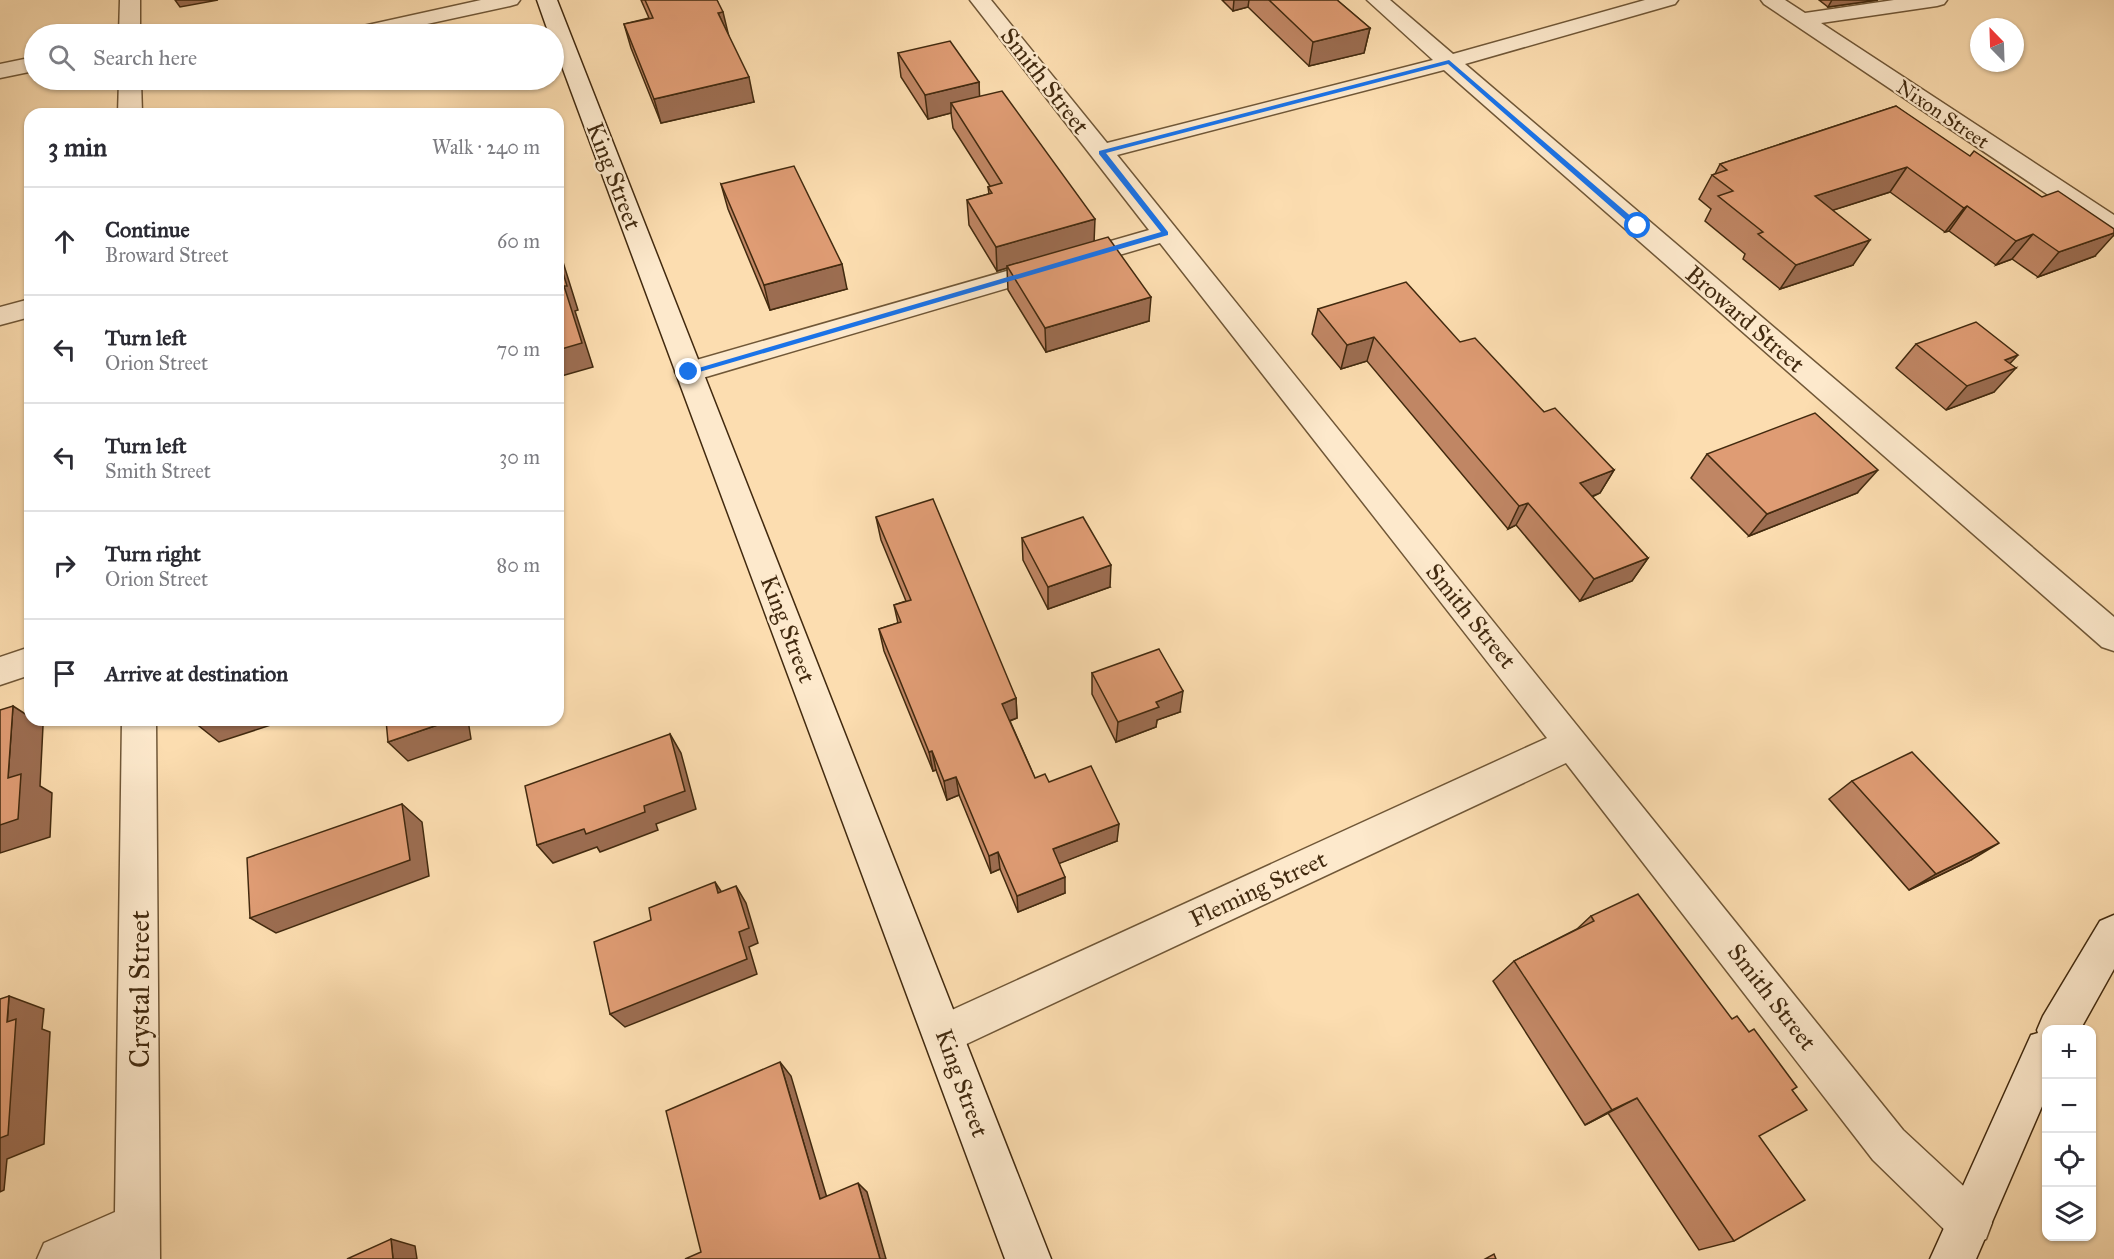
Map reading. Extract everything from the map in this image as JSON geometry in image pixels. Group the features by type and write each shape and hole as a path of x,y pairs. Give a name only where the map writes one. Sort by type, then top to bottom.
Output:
{"street":[{"path":"130,0 130,24"},
{"path":"400,24 510,0"},
{"name":"King Street","path":"547,0 556,24"},
{"name":"Smith Street","path":"980,0 1572,743 1962,1241"},
{"name":"Broward Street","path":"1377,0 2114,637"},
{"path":"1102,152 1449,62 1668,0"},
{"name":"Nixon Street","path":"1771,0 2114,227"},
{"path":"1801,20 1937,0"},
{"name":"King Street","path":"564,45 1028,1259"},
{"path":"0,71 24,66"},
{"path":"131,108 135,90"},
{"path":"689,372 1166,233"},
{"path":"0,316 24,310"},
{"path":"0,671 24,663"},
{"name":"Crystal Street","path":"137,1242 139,726"},
{"name":"Fleming Street","path":"944,1035 1572,743"},
{"path":"2059,1025 2114,934"},
{"path":"1962,1241 2042,1059"},
{"path":"60,1259 137,1242"}],"building":[{"path":"645,0 717,0 723,12 718,13 749,77 654,99 624,24 653,18"},
{"path":"1269,0 1337,0 1370,28 1313,42"},
{"path":"950,41 979,82 925,95 898,53"},
{"path":"1002,91 1095,219 996,247 967,200 992,193 988,187 1002,183 951,103"},
{"path":"1896,106 1970,156 1974,151 2042,197 2058,191 2114,229 2114,233 2059,252 2033,234 2016,241 1967,206 1964,208 1907,167 1815,196 1870,240 1796,265 1758,234 1763,232 1718,196 1733,191 1712,175 1727,170 1720,164"},
{"path":"794,166 842,264 764,285 721,184"},
{"path":"1108,237 1151,297 1045,328 1007,266"},
{"path":"1406,282 1460,342 1475,338 1544,412 1555,408 1614,470 1580,483 1648,558 1594,579 1528,503 1519,506 1374,337 1347,345 1318,309"},
{"path":"564,286 582,343 564,348"},
{"path":"1976,322 2018,355 2005,360 2016,368 1967,386 1916,344"},
{"path":"1815,413 1878,470 1767,514 1707,454"},
{"path":"933,499 1016,698 1002,704 1035,778 1045,774 1049,782 1091,766 1119,824 1053,849 1065,877 1017,896 998,852 989,856 956,777 944,781 932,751 929,752 879,629 901,622 894,605 911,600 876,517"},
{"path":"1083,517 1111,565 1048,587 1022,538"},
{"path":"1159,649 1183,691 1156,702 1159,707 1118,722 1092,673"},
{"path":"13,706 8,778 21,774 18,819 0,825 0,710"},
{"path":"387,726 435,726 388,742"},
{"path":"670,734 685,791 644,806 645,812 586,834 584,829 537,845 525,786"},
{"path":"1912,752 1999,843 1936,874 1852,781"},
{"path":"402,804 410,860 250,918 247,858"},
{"path":"715,882 718,893 736,886 749,928 739,932 747,959 610,1014 594,942 651,920 649,908"},
{"path":"1638,894 1732,1019 1737,1016 1749,1032 1754,1029 1797,1087 1792,1090 1807,1110 1759,1136 1805,1200 1734,1241 1637,1098 1612,1110 1514,961 1594,921 1591,916"},
{"path":"9,996 7,1022 16,1019 8,1135 0,1138 0,999"},
{"path":"780,1062 820,1199 858,1183 880,1259 685,1259 701,1252 666,1111"},
{"path":"391,1239 393,1259 347,1259"},
{"path":"1494,1254 1496,1259 1485,1259"}],"route":[{"path":"689,372 1166,233 1102,152 1449,62 1638,226"}]}
